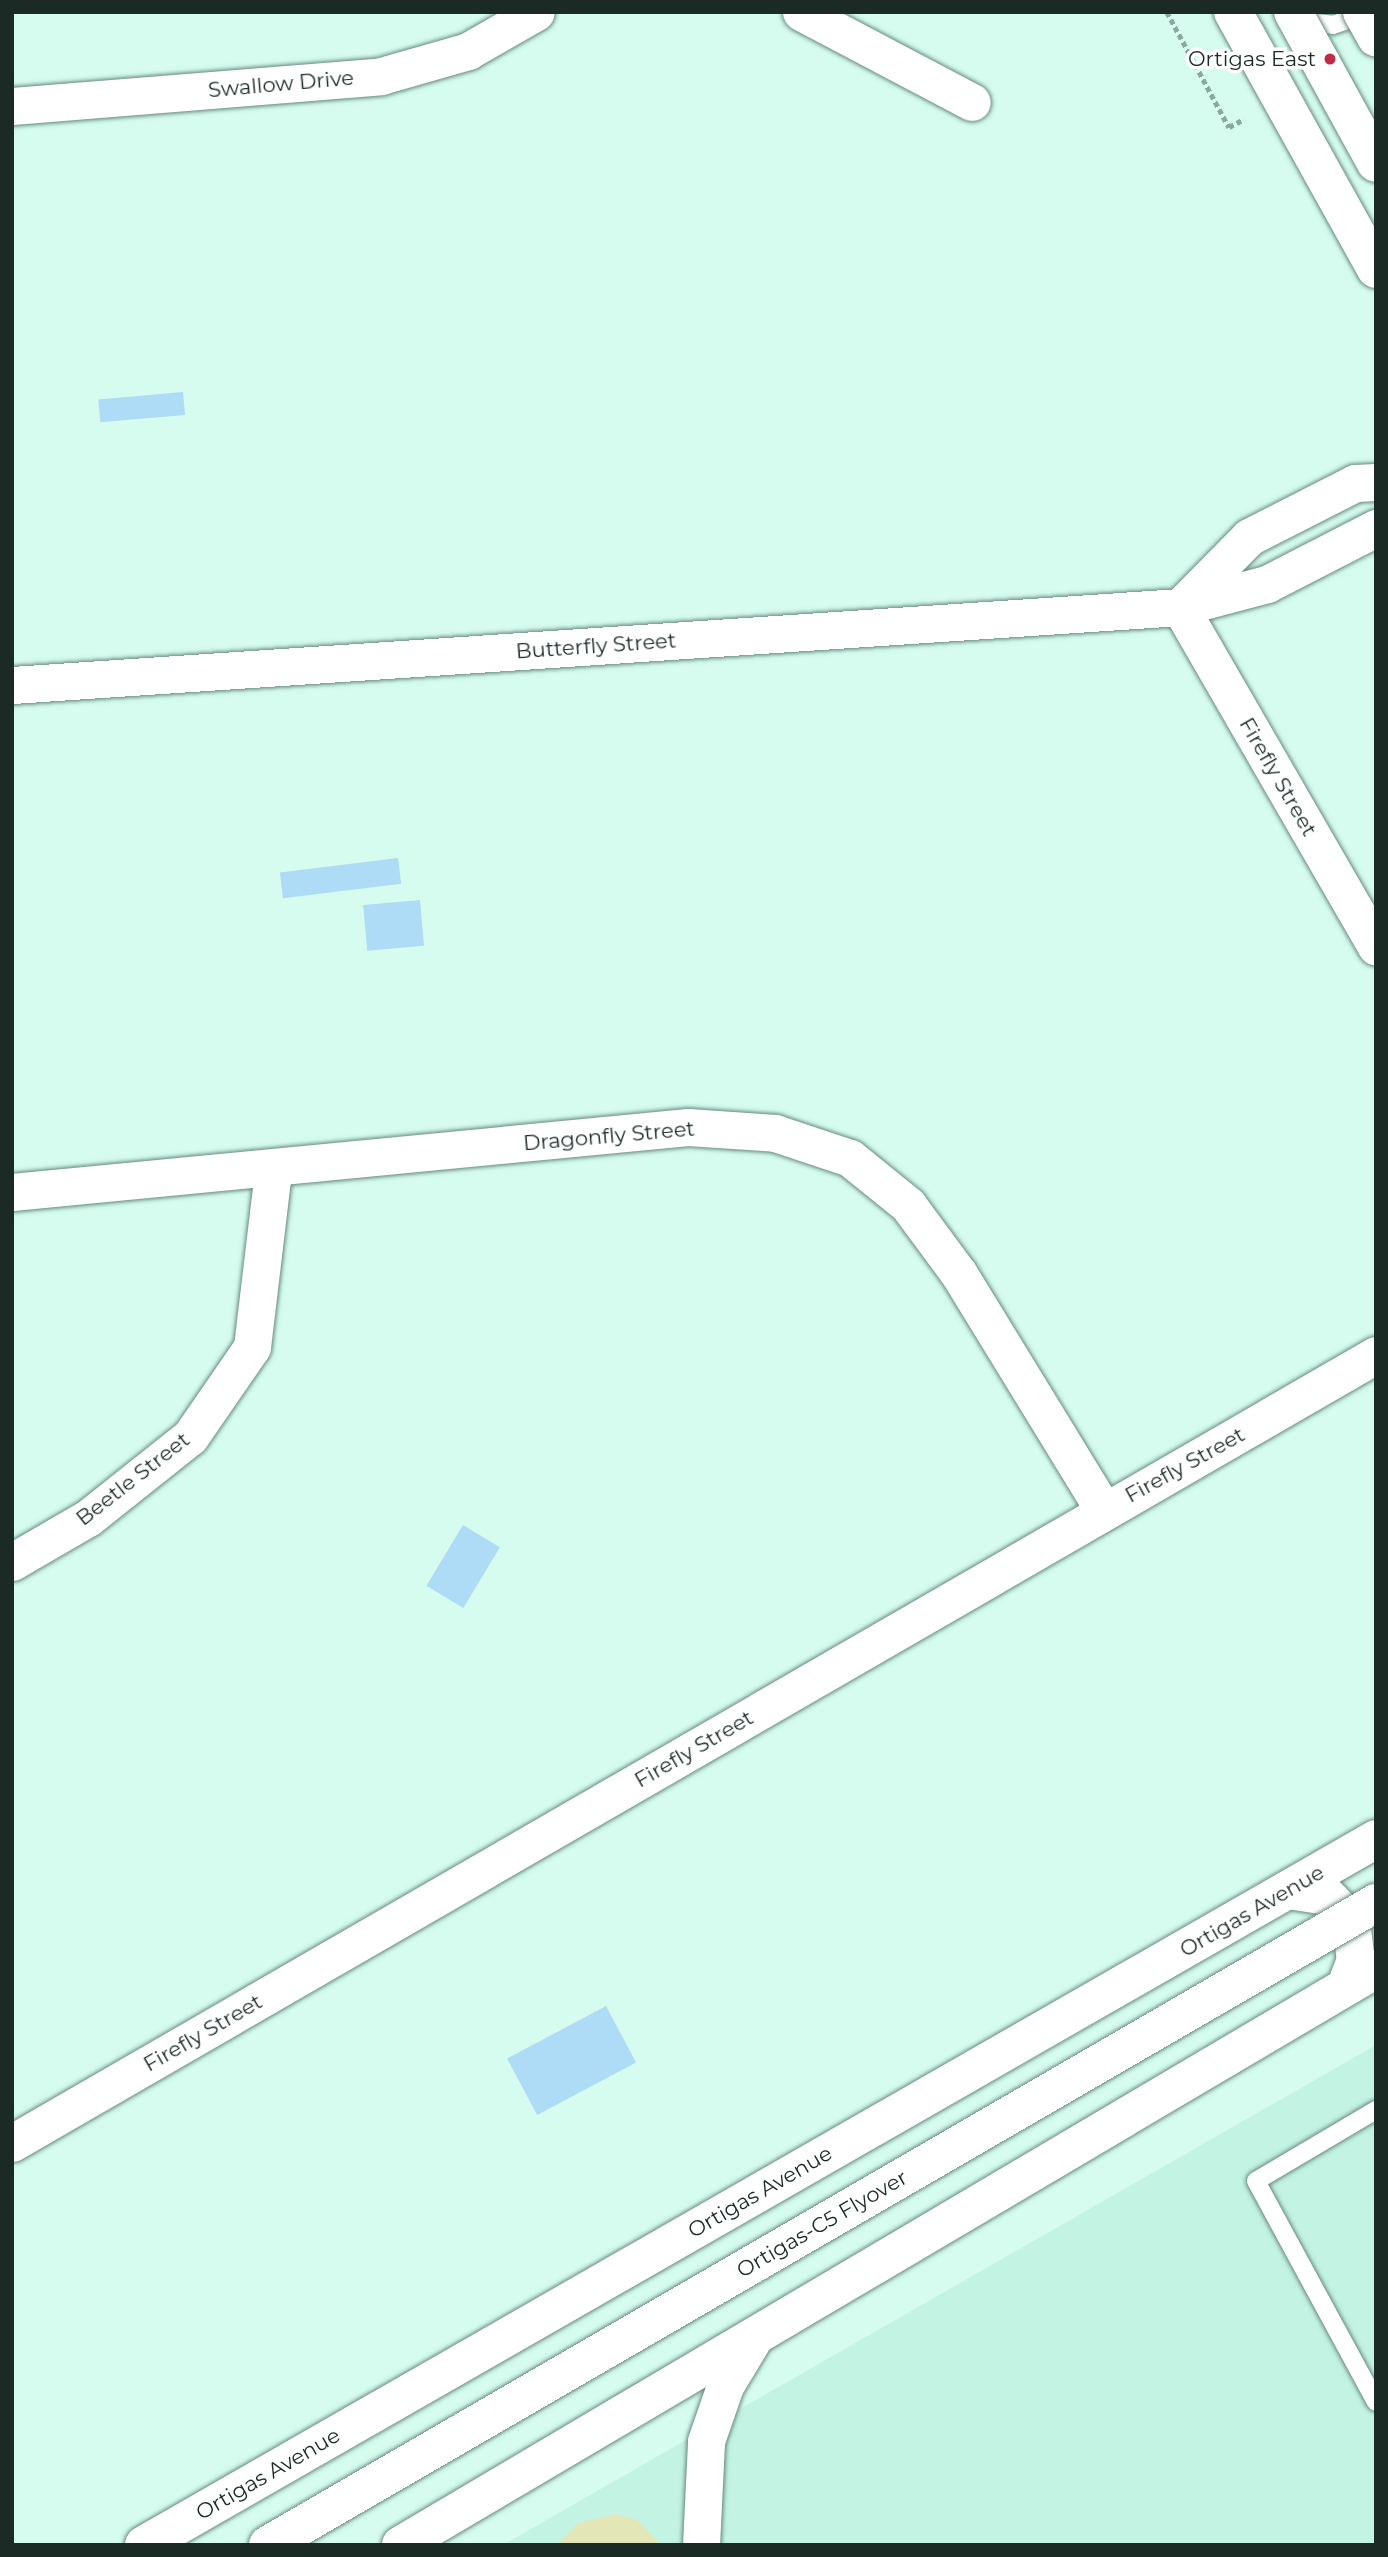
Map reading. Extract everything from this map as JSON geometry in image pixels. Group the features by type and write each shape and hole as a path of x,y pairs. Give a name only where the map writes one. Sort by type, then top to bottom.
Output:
{"main road":[{"path":"1233,12 1376,269"},
{"path":"1293,12 1376,163"},
{"path":"1362,12 1376,37"},
{"path":"1371,1842 1356,1888 1376,1926"},
{"name":"Ortigas Avenue","path":"144,2545 1371,1842"},
{"path":"401,2545 1361,1977 1351,1920 1326,1896 1289,1890"},
{"name":"Ortigas-C5 Flyover","path":"268,2545 1376,1903"}],"street":[{"name":"Swallow Drive","path":"12,106 381,76 468,51 536,12"},
{"path":"801,12 972,102"},
{"path":"1180,607 1250,537 1355,483 1376,482"},
{"name":"Butterfly Street","path":"12,685 1180,607 1267,584 1376,528"},
{"name":"Firefly Street","path":"1180,607 1376,947"},
{"name":"Dragonfly Street","path":"12,1192 272,1170 688,1127 775,1133 850,1158 908,1205 959,1274 1104,1511"},
{"name":"Beetle Street","path":"12,1562 88,1518 190,1437 252,1347 272,1170"},
{"name":"Firefly Street","path":"12,2143 1376,1355"},
{"path":"701,2545 706,2441 725,2386 754,2338"}],"lane":[{"path":"1281,12 1290,20 1333,25 1368,12"},
{"path":"1376,2110 1256,2181 1376,2402"}],"path":[{"path":"1167,12 1229,127"}],"shaded area":[{"path":"1376,2045 1376,2545 503,2545 857,2342"},
{"path":"617,2514 637,2520 661,2545 558,2545 578,2523"}],"water":[{"path":"183,392 185,415 100,422 98,399"},
{"path":"398,858 401,884 283,898 280,873"},
{"path":"420,900 424,946 367,951 363,905"},
{"path":"463,1525 500,1547 463,1608 426,1586"},
{"path":"606,2006 636,2063 537,2115 507,2059"}],"place":[{"name":"Ortigas East","path":"1330,59"}]}
